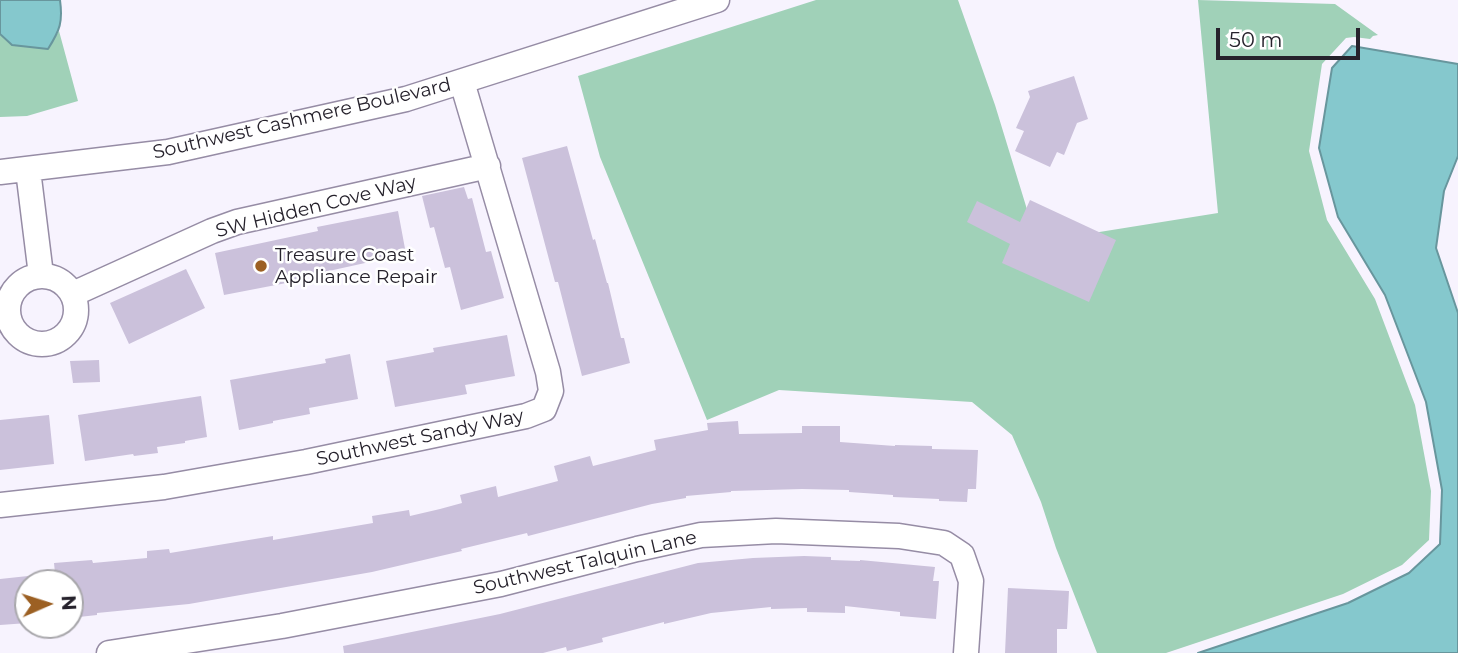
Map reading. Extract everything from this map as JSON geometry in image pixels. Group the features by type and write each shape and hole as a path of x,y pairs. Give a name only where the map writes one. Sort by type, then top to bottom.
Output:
{"street":[{"name":"Southwest Cashmere Boulevard","path":"0,172 168,152 406,99 717,0"},
{"name":"Southwest Sandy Way","path":"0,505 164,486 306,462 526,416 544,409 551,391 548,372 462,82"},
{"name":"SW Hidden Cove Way","path":"73,294 237,222 488,166"},
{"path":"28,170 41,275"},
{"path":"41,275 63,283 73,294 76,308 74,321 68,332 50,343 31,342 22,337 14,329 4,309 20,284 41,275"},
{"name":"Southwest Talquin Lane","path":"109,653 282,626 501,584 637,549 701,536 776,531 899,536 944,543 962,555 971,581 966,653"}],"green space":[{"path":"816,0 958,0 995,105 1037,242 1218,213 1198,0 1335,4 1378,35 1370,39 1346,38 1322,64 1309,151 1327,220 1375,299 1415,405 1431,491 1429,540 1402,565 1343,594 1166,653 1097,653 1041,502 1012,435 972,402 779,390 707,420 600,157 578,76"},
{"path":"59,31 78,101 27,116 0,117 0,34 12,45 48,49"}],"water":[{"path":"0,0 60,0 60,26 48,49 12,45 0,34"},
{"path":"1352,46 1458,64 1458,156 1444,191 1436,248 1458,313 1458,653 1198,653 1348,603 1409,573 1440,544 1442,490 1426,402 1385,295 1338,217 1319,148 1332,68"}],"building":[{"path":"1074,76 1088,119 1077,123 1064,155 1057,152 1050,167 1015,151 1024,131 1016,128 1030,97 1028,91"},
{"path":"567,146 630,363 582,376 522,158"},
{"path":"464,187 468,199 472,198 486,252 491,251 504,298 461,310 450,267 445,268 434,227 430,228 422,196"},
{"path":"1030,200 1116,240 1089,302 1002,263 1010,244 967,222 977,201 1020,222"},
{"path":"398,211 406,254 306,276 307,279 224,295 215,253 318,231 317,227"},
{"path":"186,269 205,308 129,344 110,303"},
{"path":"507,335 515,376 465,385 467,394 395,407 386,361 434,352 433,348"},
{"path":"350,354 358,399 309,408 310,414 239,430 230,380 326,363 325,359"},
{"path":"99,360 100,382 73,383 70,361"},
{"path":"201,396 207,437 157,447 158,453 85,461 78,415"},
{"path":"49,415 54,464 0,470 0,420"},
{"path":"738,421 739,434 802,433 802,426 840,426 840,442 978,450 976,489 968,489 967,502 893,497 849,490 731,491 686,496 372,572 189,604 84,616 84,569 55,569 54,563 147,558 147,551 169,549 170,553 273,536 273,540 373,523 372,516 409,510 410,516 462,503 460,495 496,486 498,497 558,481 554,466 590,456 593,466 656,450 654,440 708,430 707,423"},
{"path":"804,556 935,567 933,581 939,581 936,619 900,616 900,612 845,606 845,613 771,607 711,613 664,622 602,638 603,642 567,651 566,647 543,653 344,653 343,646 500,614 698,563"},
{"path":"14,578 14,624 0,625 0,579"},
{"path":"1008,588 1069,591 1067,629 1057,629 1057,653 1005,653"}],"place":[{"name":"Treasure Coast Appliance Repair","path":"261,266"}]}
